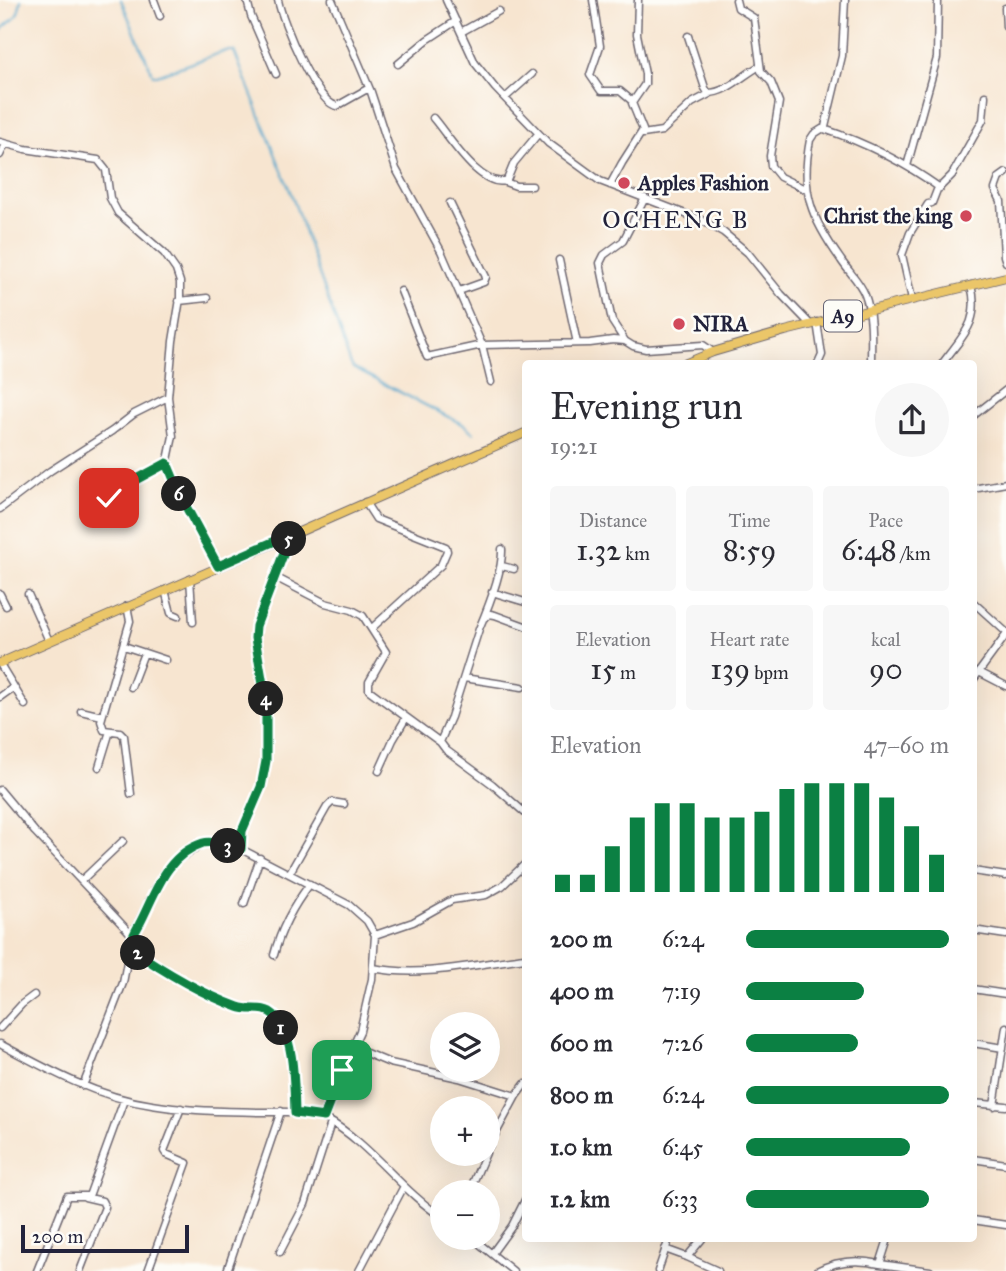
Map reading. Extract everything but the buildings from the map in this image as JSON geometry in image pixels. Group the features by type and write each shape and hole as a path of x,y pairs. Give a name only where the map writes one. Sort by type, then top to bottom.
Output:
{"main road":[{"name":"A9","path":"693,360 813,323 1006,276"},
{"path":"0,663 522,434"}],"street":[{"path":"154,0 160,16"},
{"path":"247,0 251,16 276,74"},
{"path":"278,0 313,83 327,103 337,106 369,88"},
{"path":"332,0 369,88 396,169 430,230 482,345 491,382"},
{"path":"446,0 475,62 538,134 590,175 701,220 723,232 748,253 780,294 813,323 822,355 820,360"},
{"path":"593,0 600,46 590,75 601,91 620,91 632,101 643,124 643,134"},
{"path":"632,101 645,86 637,34 638,0"},
{"path":"736,0 738,8 754,18 762,73 771,82 779,102 770,156 771,166 780,177 807,190"},
{"path":"824,129 842,56 845,0"},
{"path":"907,166 937,58 938,0"},
{"path":"1005,8 1006,27"},
{"path":"461,32 499,10"},
{"path":"398,64 456,21"},
{"path":"688,36 705,88 711,93"},
{"path":"610,185 631,147 643,134 663,131 692,103 734,83 760,66"},
{"path":"505,98 532,74"},
{"path":"912,299 902,255 910,233 952,175 983,120 985,96"},
{"path":"433,118 479,173 516,186 532,186"},
{"path":"871,360 869,310 864,293 821,231 809,203 807,190 810,140 814,134 824,129 861,141 940,188"},
{"path":"505,181 514,163 538,134"},
{"path":"0,155 3,143 98,160 106,170 110,198 118,213 164,253 176,270 180,282 179,301 168,397 173,436 167,463 182,499 218,566"},
{"path":"1006,173 999,178 995,189 1001,201 1006,262"},
{"path":"645,198 623,241 604,255 600,263 612,321 625,341 633,346 646,349 703,345 709,353 709,360"},
{"path":"450,203 486,277 484,282 459,291"},
{"path":"559,260 578,343"},
{"path":"946,360 974,316 971,285"},
{"path":"401,291 426,357 482,345 625,341"},
{"path":"179,301 207,298"},
{"path":"977,413 1006,390"},
{"path":"0,509 41,477 134,414 168,397"},
{"path":"85,494 95,501 109,498 128,484 167,463"},
{"path":"977,488 1006,483"},
{"path":"365,502 376,519 446,547 447,551 441,565 372,628"},
{"path":"241,849 242,831 261,787 266,761 266,702 255,638 261,610 291,534"},
{"path":"440,742 479,629 486,617 486,608 502,566 502,549"},
{"path":"502,566 514,569"},
{"path":"275,577 325,603 352,610 363,616 386,649 386,655 367,686 375,696 440,742 446,750 522,810"},
{"path":"190,579 193,622"},
{"path":"165,590 171,613 178,616"},
{"path":"492,592 522,601"},
{"path":"0,594 6,606"},
{"path":"28,594 49,641"},
{"path":"127,606 130,621 102,716 102,727 120,732 124,736 131,794"},
{"path":"977,606 1006,634 977,675"},
{"path":"486,617 495,615 522,625"},
{"path":"124,646 166,660"},
{"path":"131,687 144,653"},
{"path":"0,663 25,705"},
{"path":"979,672 1006,686"},
{"path":"464,678 522,687"},
{"path":"0,697 14,687"},
{"path":"81,711 102,716"},
{"path":"379,771 406,718"},
{"path":"99,767 110,731"},
{"path":"0,790 132,935"},
{"path":"289,874 327,807 331,802 344,804"},
{"path":"81,881 123,841"},
{"path":"83,1086 119,993 132,935 141,922 161,878 182,855 207,843 241,849 310,884 361,914 375,934 367,1004 354,1048 342,1070 324,1117"},
{"path":"244,904 260,858"},
{"path":"375,934 412,922 452,900 486,895 502,886 522,867"},
{"path":"977,872 1006,876"},
{"path":"274,955 279,933 310,884"},
{"path":"977,931 1006,935"},
{"path":"130,948 159,968 229,1003 248,1010 266,1010 276,1017 290,1054 295,1113"},
{"path":"373,968 393,972 437,972 522,958"},
{"path":"977,990 1006,994"},
{"path":"0,1028 34,995"},
{"path":"994,1106 1006,1027"},
{"path":"0,1044 83,1086 124,1100 181,1108 281,1111 324,1117 378,1159 404,1188 430,1208"},
{"path":"977,1044 1003,1048"},
{"path":"354,1048 390,1063 459,1078 516,1096"},
{"path":"500,1126 522,1088"},
{"path":"85,1197 91,1191 124,1100"},
{"path":"977,1104 1006,1107"},
{"path":"148,1271 187,1163 164,1151 181,1108"},
{"path":"227,1271 281,1111"},
{"path":"280,1252 305,1204 331,1123"},
{"path":"977,1160 1006,1164"},
{"path":"359,1271 404,1188"},
{"path":"37,1271 67,1196 71,1195 102,1201 105,1207 80,1271"},
{"path":"493,1252 512,1226 522,1206"},
{"path":"977,1221 1006,1225"},
{"path":"658,1271 668,1242"},
{"path":"687,1257 700,1242"},
{"path":"880,1264 887,1242"},
{"path":"490,1250 513,1271"},
{"path":"666,1250 718,1271"},
{"path":"817,1271 838,1262 862,1261 930,1271"},
{"path":"837,1271 838,1262"}],"waterway":[{"path":"0,32 15,17 21,0"},
{"path":"121,0 153,75 226,51 234,51 292,196 353,368 464,425 474,433"}],"place":[{"name":"Apples Fashion","path":"624,183"},
{"name":"Christ the king","path":"966,216"},
{"name":"NIRA","path":"679,324"}],"district":[{"name":"OCHENG B","path":"676,220"}],"route":[{"path":"109,498 128,484 167,463 172,480 218,566 291,534 256,626 257,652 265,688 266,761 261,787 242,831 241,849 213,842 202,844 174,862 153,893 141,922 132,935 130,948 159,968 229,1003 242,1009 266,1010 276,1017 290,1054 295,1113 324,1117 342,1070"}]}
